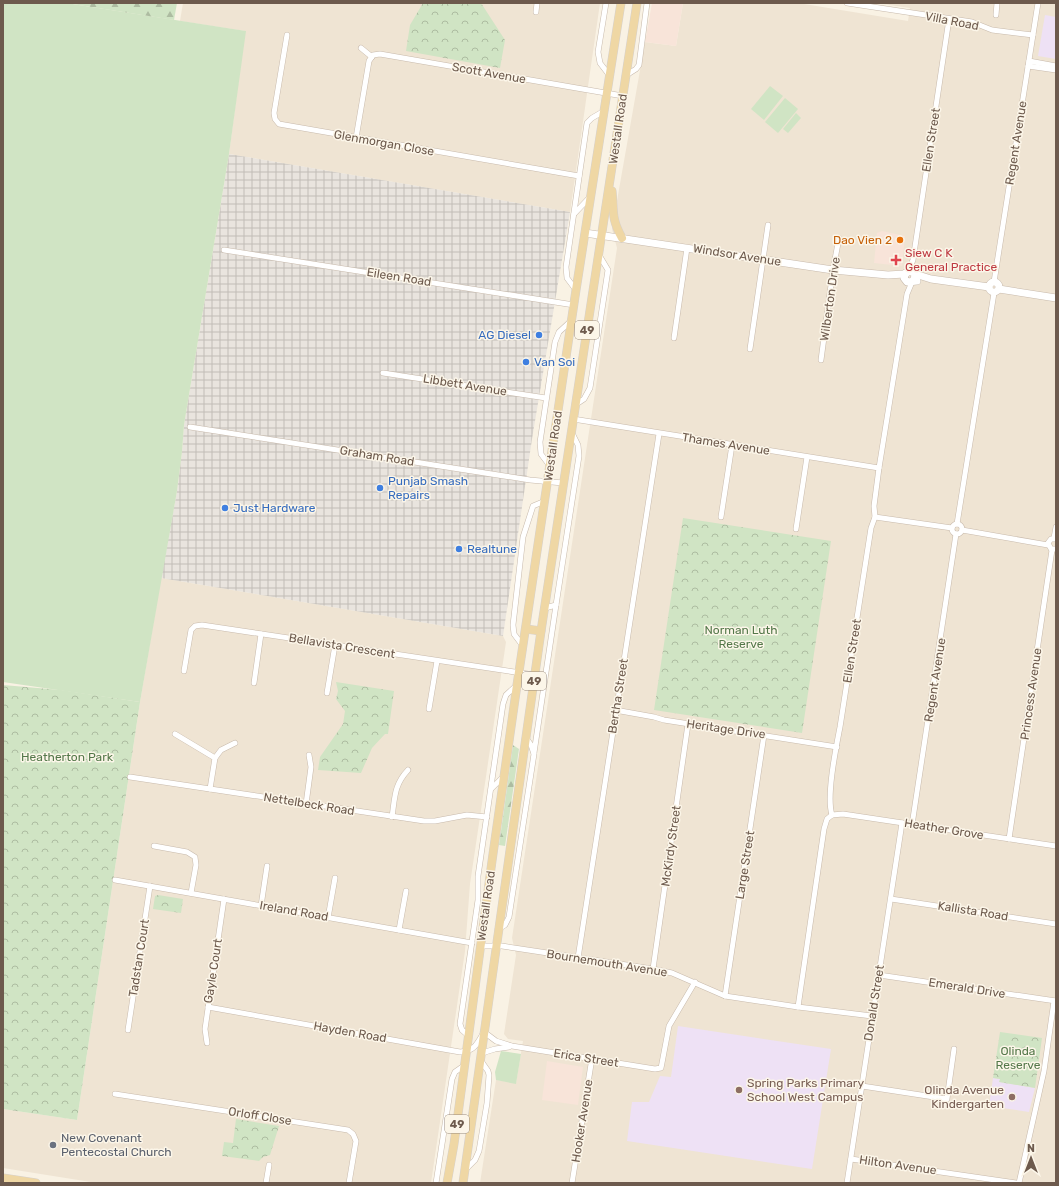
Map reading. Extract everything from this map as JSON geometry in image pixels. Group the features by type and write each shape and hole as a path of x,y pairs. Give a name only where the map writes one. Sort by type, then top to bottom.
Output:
{"main road":[{"name":"Westall Road","path":"448,1183 517,685 576,290 621,3"},
{"name":"Westall Road","path":"463,1183 541,631 637,3"},
{"path":"611,178 613,217 616,228 622,238"},
{"path":"526,629 541,631"},
{"path":"3,1178 36,1183"}],"street":[{"path":"536,12 537,3"},
{"path":"606,3 598,52 600,63 610,76"},
{"name":"Villa Road","path":"847,3 866,4 972,22 992,30 1033,35"},
{"path":"996,15 998,3"},
{"name":"Regent Avenue","path":"957,524 1038,3"},
{"path":"626,76 639,65 648,4"},
{"name":"Ellen Street","path":"832,815 829,808 830,794 871,528 875,517 874,506 879,468 913,260 949,19"},
{"name":"Glenmorgan Close","path":"287,35 274,113 275,119 279,124 579,176"},
{"path":"356,138 369,61 372,57 361,48"},
{"name":"Scott Avenue","path":"372,57 380,54 623,96"},
{"path":"1029,64 1056,66"},
{"path":"1029,64 1056,70"},
{"name":"Westall Road","path":"576,290 567,278 566,267 587,123 592,118 605,111"},
{"path":"574,214 591,196"},
{"path":"750,349 768,225"},
{"name":"Windsor Avenue","path":"585,232 833,270 931,279 1056,298"},
{"name":"Wilberton Drive","path":"821,360 833,270 839,238"},
{"path":"674,338 687,248"},
{"name":"Eileen Road","path":"224,250 574,305"},
{"path":"575,405 584,399 590,388 608,270 599,255"},
{"name":"Westall Road","path":"550,466 541,454 540,442 546,398 556,337 572,319"},
{"name":"Libbett Avenue","path":"383,372 546,398"},
{"name":"Thames Avenue","path":"573,419 659,434 879,468"},
{"name":"Graham Road","path":"190,427 530,480 563,483"},
{"name":"Westall Road","path":"498,929 505,925 509,917 579,456 578,445 571,432"},
{"name":"Bertha Street","path":"578,958 615,710 659,434"},
{"path":"721,517 732,445"},
{"path":"796,529 807,457"},
{"path":"523,646 514,634 513,625 523,537 533,506 545,501"},
{"path":"875,517 952,528 957,524 961,526 962,530"},
{"path":"1048,545 1049,540 1055,538 1056,527"},
{"path":"952,528 953,532 956,534 960,533 962,530 1048,545 1054,549"},
{"name":"Regent Avenue","path":"912,824 956,534"},
{"name":"Princess Avenue","path":"1010,839 1054,549"},
{"path":"545,608 556,605"},
{"name":"Bellavista Crescent","path":"184,671 190,632 195,626 202,625 535,675"},
{"path":"254,683 261,634"},
{"path":"327,694 335,645"},
{"path":"429,709 437,660"},
{"name":"Westall Road","path":"469,1036 462,1030 460,1024 478,900 478,876 504,700 506,695 517,685"},
{"name":"Heritage Drive","path":"615,710 664,720 837,747"},
{"name":"McKirdy Street","path":"653,969 688,724"},
{"path":"175,734 215,758"},
{"name":"Large Street","path":"725,996 764,735"},
{"path":"526,737 534,754"},
{"path":"210,789 215,758 221,750 235,743"},
{"path":"306,804 311,767 311,759 309,755"},
{"path":"392,817 398,785 408,770"},
{"path":"490,791 496,782 504,776"},
{"name":"Nettelbeck Road","path":"130,777 430,822 466,815 487,817"},
{"name":"Heather Grove","path":"832,815 842,814 1056,846"},
{"path":"798,1007 824,829 827,819 832,815"},
{"name":"Donald Street","path":"847,1183 902,823"},
{"path":"154,846 187,852 195,857 196,866 191,893"},
{"path":"261,906 267,866"},
{"path":"328,918 335,878"},
{"name":"Ireland Road","path":"115,880 472,943"},
{"name":"Tadstan Court","path":"128,1030 150,886"},
{"path":"399,930 406,891"},
{"name":"Gayle Court","path":"207,1043 205,1029 224,899"},
{"name":"Kallista Road","path":"891,899 1056,924"},
{"name":"Bournemouth Avenue","path":"481,946 496,946 653,969 695,982 725,996 872,1016"},
{"name":"Emerald Drive","path":"879,975 1055,1001"},
{"name":"Erica Street","path":"484,1032 496,1041 512,1046 655,1069 661,1068 669,1026 695,982"},
{"path":"1017,1183 1044,1071 1055,1001"},
{"name":"Hayden Road","path":"208,1007 460,1052 467,1051"},
{"path":"467,1051 474,1047 484,1032"},
{"name":"Erica Street","path":"481,1057 495,1049 512,1046"},
{"path":"862,1086 947,1099 954,1049"},
{"name":"Westall Road","path":"465,1170 475,1160 479,1151 487,1103 489,1075 481,1057"},
{"name":"Hooker Avenue","path":"572,1183 592,1058"},
{"path":"436,1183 452,1079 455,1072 465,1065"},
{"name":"Orloff Close","path":"115,1094 348,1130 353,1134 356,1141 349,1183"},
{"name":"Hilton Avenue","path":"851,1158 1017,1183"},
{"path":"266,1183 269,1165"}],"shaded area":[{"path":"183,3 600,3 570,212 229,154 245,31 180,21"},
{"path":"652,3 683,3 676,46 645,42"},
{"path":"683,3 798,3 908,21 910,8 877,3 1056,3 1056,1183 480,1183 496,1080 516,1083 523,1041 508,1039 504,1034 516,955 512,938 617,248 612,229 645,42 676,46"},
{"path":"1045,15 1056,17 1056,59 1038,56"},
{"path":"229,154 570,212 532,439 503,636 161,578 177,491 184,425"},
{"path":"882,231 905,236 902,266 874,263 877,233"},
{"path":"161,578 503,636 506,642 470,884 465,951 431,1183 97,1183 3,1168 3,1109 77,1120 140,702"},
{"name":"Spring Parks Primary School West Campus","path":"678,1026 831,1049 812,1169 627,1141 632,1102 649,1102 660,1076 671,1077"},
{"path":"547,1061 583,1067 578,1105 542,1100"},
{"name":"Olinda Avenue Kindergarten","path":"993,1078 1000,1079 1000,1082 1035,1088 1029,1112 989,1106"}],"green space":[{"path":"3,3 66,3 246,31 229,154 184,425 177,491 140,702 3,682"},
{"path":"66,3 177,3 174,20"},
{"path":"423,3 481,3 505,40 500,68 406,51 410,25"},
{"path":"770,86 783,96 764,120 751,109"},
{"path":"785,98 798,109 778,133 765,122"},
{"path":"796,113 801,118 788,133 783,129"},
{"name":"Norman Luth Reserve","path":"683,518 831,541 802,733 654,710"},
{"path":"336,682 394,691 388,734 385,734 372,748 361,773 318,770 320,757 343,724 345,711 336,699 338,691"},
{"name":"Heatherton Park","path":"3,685 61,690 140,702 77,1120 3,1109"},
{"path":"513,745 519,749 505,846 499,845"},
{"path":"158,895 183,899 181,913 153,909 155,896"},
{"name":"Olinda Reserve","path":"1000,1032 1042,1038 1035,1088 999,1082 1000,1079 993,1078"},
{"path":"501,1051 521,1054 516,1084 496,1080 495,1072"},
{"path":"236,1119 279,1126 270,1155 263,1157 259,1161 222,1156 224,1142 233,1143"}],"place":[{"name":"Dao Vien 2","path":"900,240"},
{"name":"Siew C K General Practice","path":"896,260"},
{"name":"AG Diesel","path":"539,335"},
{"name":"Van Soi","path":"526,362"},
{"name":"Punjab Smash Repairs","path":"380,488"},
{"name":"Just Hardware","path":"225,508"},
{"name":"Realtune","path":"459,549"},
{"name":"Spring Parks Primary School West Campus","path":"739,1090"},
{"name":"Olinda Avenue Kindergarten","path":"1012,1097"},
{"name":"New Covenant Pentecostal Church","path":"53,1145"}]}
